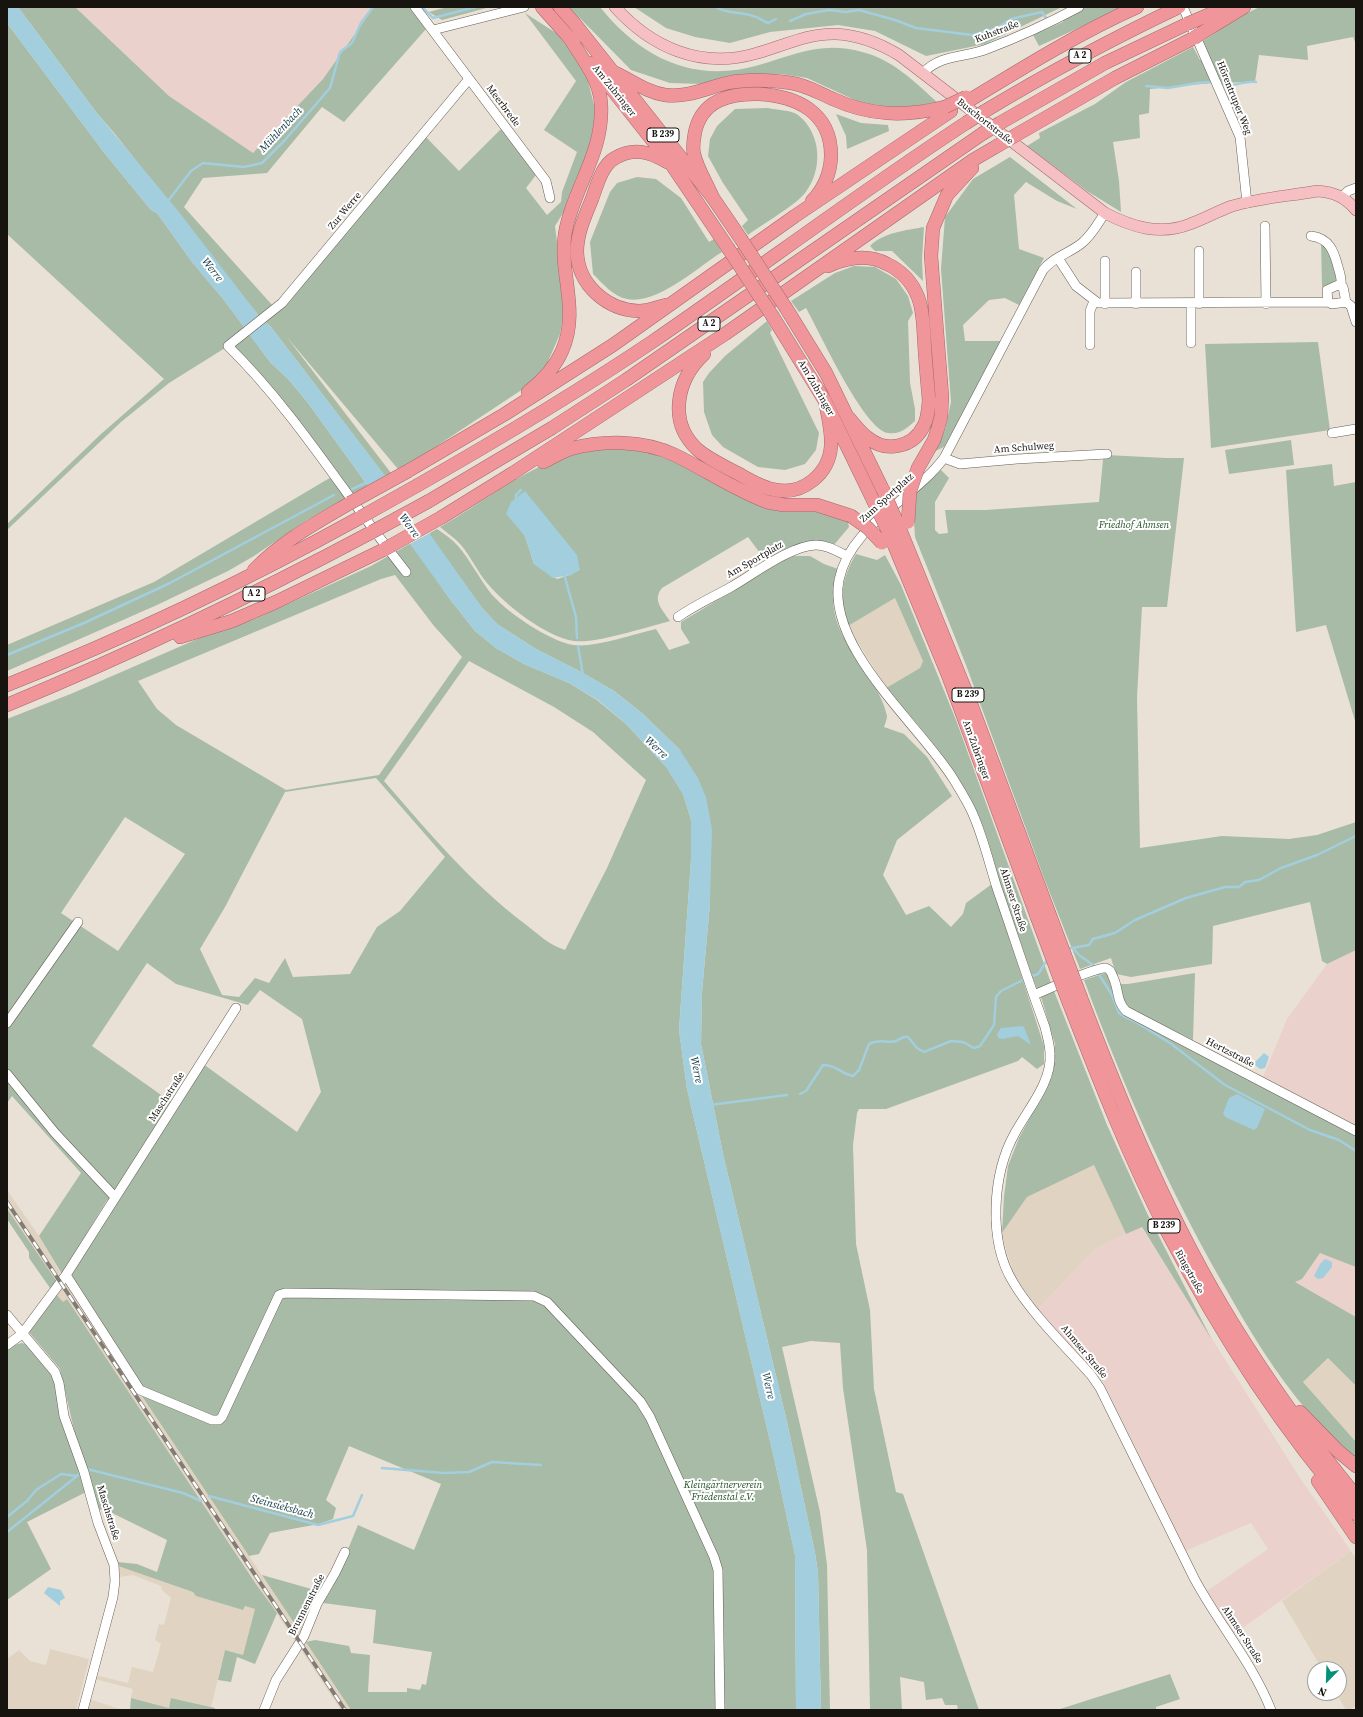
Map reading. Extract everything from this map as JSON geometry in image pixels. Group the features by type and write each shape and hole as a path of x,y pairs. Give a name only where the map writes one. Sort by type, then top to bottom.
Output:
{"highway":[{"name":"Am Zubringer","path":"542,7 610,84 672,165 728,248 825,401 873,500 895,532"},
{"name":"Am Zubringer","path":"560,7 713,198 786,308 826,373 883,490 895,532 1016,821 1043,915"},
{"path":"248,576 270,553 300,532 505,414 613,345 948,109 990,88 1051,51 1116,16 1138,7"},
{"name":"A 2","path":"7,685 158,620 296,553 418,485 559,402 644,347 916,156 985,111 1054,71 1179,7"},
{"name":"A 2","path":"7,705 135,651 226,608 429,501 552,428 626,380 982,134 1105,63 1190,22 1227,7"},
{"path":"135,651 232,621 276,602 385,549 442,517 513,473 725,334 808,274 973,160 1114,78 1197,36 1244,7"},
{"path":"505,414 539,383 552,368 562,350 567,334 571,309 564,256 565,234 601,131 601,102 597,86 590,70 568,37"},
{"path":"613,72 640,86 666,95 693,93 729,83 746,81 791,82 805,86 855,108 872,112 909,114 948,109"},
{"path":"713,198 694,154 693,140 696,127 702,115 712,105 732,95 777,95 802,104 814,113 827,132 831,145 830,169 827,179 814,200 795,216"},
{"path":"913,574 895,532 918,468 934,440 941,417 942,403 931,256 933,228 947,195 961,178 997,146"},
{"path":"672,165 652,154 638,151 626,153 614,158 605,167 598,181 581,227 577,253 579,266 585,280 595,293 608,303 621,308 640,311 675,302"},
{"path":"808,274 844,260 866,257 881,260 906,276 918,297 922,312 929,400 928,415 924,426 919,434 908,443 899,446 888,446 877,444 868,438 849,418"},
{"path":"725,334 694,363 681,386 678,401 681,424 688,438 698,449 711,459 761,486 787,491 801,488 813,481 822,471 831,448 825,401"},
{"path":"513,473 526,470 569,449 596,444 620,443 644,446 673,454 767,502 784,505 817,505 851,516 868,528 895,532"},
{"name":"Am Zubringer","path":"913,574 948,675 1002,820 1043,915"},
{"name":"B 239","path":"1043,915 1075,1000"},
{"name":"Ringstraße","path":"1075,1000 1186,1240 1232,1323 1256,1361 1320,1452 1356,1496"},
{"name":"Ringstraße","path":"1075,1000 1099,1081 1166,1230 1221,1327 1254,1380 1291,1433 1330,1484 1356,1514"},
{"path":"1256,1361 1273,1376 1305,1419 1356,1466"},
{"path":"1291,1433 1292,1444 1356,1537"}],"main road":[{"name":"Buschortstraße","path":"615,7 638,29 656,42 689,56 705,59 739,58 796,40 821,35 835,34 868,40 884,46 923,73 1105,213 1136,227 1158,230 1170,229 1192,224 1230,207 1317,191 1328,192 1342,197 1356,210"}],"street":[{"name":"Meerbrede","path":"415,7 546,181 550,198"},
{"path":"433,30 524,7"},
{"name":"Kuhstraße","path":"923,73 939,61 986,49 1052,21 1079,7"},
{"name":"Hörentruper Weg","path":"1183,7 1240,137 1247,203"},
{"name":"Zur Werre","path":"406,572 286,408 231,344 282,303 469,79"},
{"path":"1342,197 1348,191 1356,188"},
{"name":"Zum Sportplatz","path":"972,811 939,756 897,709 876,681 843,626 838,608 838,589 842,569 847,556 861,537 928,476 944,458 1043,270 1049,262 1085,241 1105,213"},
{"path":"1265,226 1266,304"},
{"path":"1311,236 1322,239 1334,252 1342,280 1341,286 1343,287 1346,302 1350,306 1356,322"},
{"path":"1191,343 1199,251"},
{"path":"1058,258 1076,286 1094,301 1105,304 1266,304 1328,302 1332,304 1346,302"},
{"path":"1105,261 1105,304"},
{"path":"1136,272 1136,304"},
{"path":"1328,302 1327,290 1338,285 1341,286"},
{"path":"1090,345 1090,311 1094,301"},
{"path":"1332,432 1356,429"},
{"name":"Am Schulweg","path":"944,458 960,464 1106,454"},
{"name":"Am Sportplatz","path":"678,617 695,605 731,587 793,551 807,545 823,545 847,556"},
{"name":"Ahmser Straße","path":"972,811 1045,1027 1050,1053 1048,1074 1014,1135 1006,1153 1000,1174 996,1212 997,1231 1005,1264 1012,1281 1023,1297 1091,1375 1100,1388 1204,1597 1255,1675 1271,1710"},
{"path":"7,1024 78,922"},
{"name":"Hertzstraße","path":"1033,993 1089,973 1103,969 1109,970 1114,978 1119,1002 1126,1011 1356,1131"},
{"name":"Maschstraße","path":"7,1346 22,1334 66,1275 236,1008"},
{"path":"7,1074 55,1133 115,1197"},
{"path":"66,1275 140,1390 212,1420 218,1420 222,1417 279,1295 285,1293 534,1296 547,1302 640,1401 650,1418 714,1557 719,1584 720,1710"},
{"name":"Maschstraße","path":"7,1315 55,1372 59,1383 64,1416 83,1469 98,1523 114,1565 115,1581 113,1597 82,1710"},
{"name":"Brunnenstraße","path":"264,1710 276,1680 304,1636 318,1604 345,1552"}],"shaded area":[{"path":"75,7 374,7 323,79 253,153 169,96"},
{"path":"895,598 923,661 920,668 886,688 848,626"},
{"path":"1356,950 1356,1126 1263,1077 1287,1019 1327,964"},
{"path":"1094,1165 1126,1234 1095,1249 1038,1309 1016,1279 1002,1233 1027,1197"},
{"path":"7,1190 39,1236 65,1281 294,1623 301,1616 308,1619 302,1635 351,1710 341,1710 67,1299 63,1302 55,1293 59,1286 7,1209"},
{"path":"1141,1227 1302,1481 1351,1551 1234,1634 1207,1591 1268,1549 1251,1523 1185,1551 1104,1383 1038,1309 1095,1249"},
{"path":"1316,1243 1356,1260 1356,1317 1295,1282"},
{"path":"1328,1358 1356,1386 1356,1442 1303,1382"},
{"path":"1351,1551 1356,1558 1356,1706 1350,1710 1346,1710 1341,1701 1347,1701 1347,1661 1317,1661 1282,1601"},
{"path":"118,1566 193,1592 196,1596 243,1610 245,1606 255,1609 243,1655 225,1650 211,1707 172,1698 169,1708 131,1698 133,1689 95,1679 95,1675 128,1683 132,1667 153,1672 161,1644 155,1640 159,1624 164,1625 171,1598 162,1590 161,1586 133,1575 121,1577"},
{"path":"50,1649 89,1659 76,1710 7,1710 7,1659 19,1650 30,1661 46,1665"},
{"path":"89,1699 123,1710 87,1710"}],"green space":[{"path":"18,7 75,7 169,96 253,153 323,79 374,7 410,7 426,29 344,122 322,107 267,173 203,178 184,207 273,306 424,135 459,171 502,128 536,175 526,188 547,215 561,202 562,192 577,152 544,130 576,81 525,13 556,33 567,46 587,77 595,109 594,134 568,205 555,226 565,306 560,334 546,366 523,389 420,457 398,469 286,336 391,473 385,476 271,327 259,316 96,112"},
{"path":"447,7 490,7 442,20 429,12"},
{"path":"569,7 600,7 616,25 651,53 670,62 691,68 712,71 735,70 822,48 848,49 862,52 883,60 902,72 937,102 911,107 884,108 859,102 807,78 781,74 726,76 703,84 670,83 631,70"},
{"path":"634,7 1062,7 985,44 926,56 875,31 838,25 770,32 730,43 695,37 666,28"},
{"path":"1084,7 1125,7 1039,46 1033,35 1063,22 1064,17"},
{"path":"1260,7 1356,7 1356,44 1353,37 1307,46 1308,60 1259,55 1255,82 1212,83 1150,89 1149,113 1139,115 1140,138 1113,142 1119,181 1121,212 1087,191 1027,146 1040,138 1039,133 1095,104 1126,82 1193,47 1200,60 1209,58 1203,41 1217,32 1227,22"},
{"path":"7,23 106,155 151,210 157,213 192,262 224,300 270,362 289,380 308,403 368,486 307,520 254,556 228,571 157,605 7,671 7,645 154,582 333,476 274,401 225,348 169,383 121,422 7,530 7,524 101,434 164,379 7,234"},
{"path":"768,108 795,113 806,123 816,142 817,163 811,184 805,193 786,209 748,235 742,226 748,220 723,183 708,156 710,139 717,126 735,109"},
{"path":"836,114 861,123 888,125 889,131 847,149 846,136"},
{"path":"1010,157 1077,209 1057,201 1026,182 1014,195 1019,249 1044,258 1019,305 1005,298 989,300 963,325 965,341 1001,341 975,392 944,447 935,451 945,430 951,402 941,269 945,217 973,179"},
{"path":"637,177 656,179 681,198 709,242 714,239 722,252 664,291 639,299 627,299 617,296 593,274 590,242 610,192 617,183"},
{"path":"924,227 922,259 923,281 892,251 875,251 870,246 888,235"},
{"path":"1321,241 1328,247 1339,280 1322,287"},
{"path":"854,266 875,267 896,279 908,296 913,313 908,321 910,383 915,409 915,421 903,430 896,433 888,433 878,428 867,415 855,398 831,357 806,308 799,312 791,301 835,273"},
{"path":"767,321 772,330 770,333 819,433 816,450 805,464 785,470 758,467 723,447 712,435 704,412 703,382 709,373 725,356"},
{"path":"1318,342 1330,430 1211,448 1205,344"},
{"path":"1291,440 1294,465 1229,474 1225,450"},
{"path":"629,449 649,453 670,460 773,509 817,512 834,515 848,522 849,527 833,546 813,543 800,544 772,560 763,557 748,537 662,588 659,592 658,601 670,621 608,638 574,641 551,633 515,610 487,583 461,545 440,527 512,482 551,461 570,454 589,450","holes":["522,532 573,574 557,579 534,564 525,536"]},
{"name":"Friedhof Ahmsen","path":"1106,455 1184,458 1167,607 1142,607 1137,697 1140,848 1222,836 1289,839 1317,835 1356,822 1356,950 1327,964 1322,961 1310,902 1213,926 1212,964 1131,977 1116,974 1111,958 1080,969 1044,878 966,665 915,537 915,492 941,470 949,478 935,502 935,530 939,534 948,533 945,510 986,510 1099,502 1103,460"},
{"path":"1332,464 1334,486 1356,482 1356,724 1326,625 1296,632 1286,470"},
{"path":"437,529 458,546 489,591 505,607 527,624 552,638 573,645 603,643 656,629 669,650 690,643 681,629 681,622 791,556 810,556 824,564 838,569 833,592 835,617 846,642 873,684 884,706 887,716 884,727 904,734 927,757 952,796 897,840 883,875 906,915 929,906 951,927 963,914 966,903 992,884 1044,1046 1044,1064 1037,1069 1022,1057 1018,1061 886,1109 859,1109 857,1113 853,1145 856,1244 870,1310 874,1389 896,1492 903,1494 979,1710 958,1710 957,1705 945,1705 942,1698 926,1700 924,1682 900,1677 902,1710 870,1710 867,1550 843,1388 840,1343 811,1341 782,1347 820,1512 827,1565 830,1710 821,1710 818,1573 815,1553 787,1422 723,1154 701,1044 702,992 710,903 680,750 642,713 614,691 536,649 497,624 483,609 428,534"},
{"name":"Kleingärtnerverein Friedenstal e.V.","path":"411,543 449,598 475,631 496,648 524,664 569,683 597,700 627,725 667,768 683,794 691,820 691,860 679,1030 687,1089 774,1458 795,1555 796,1710 351,1710 306,1642 315,1640 349,1646 351,1653 370,1655 368,1692 407,1692 407,1688 420,1690 422,1684 426,1685 432,1652 373,1643 376,1610 323,1603 332,1588 358,1525 414,1550 441,1484 349,1446 326,1500 336,1508 333,1519 319,1524 270,1533 259,1554 249,1556 65,1281 115,1203 107,1200 62,1274 39,1236 81,1173 12,1096 7,1103 7,719 73,693 202,637 255,619 371,566","holes":["395,575 434,626 462,657 379,775 286,790 176,725 157,709 138,681 381,579","469,661 554,707 593,732 646,780 607,868 565,950 544,939 486,892 451,856 384,781","376,778 445,857 400,911 377,927 350,974 293,977 285,958 269,983 255,978 239,997 222,995 200,949 225,907 285,792","125,817 185,854 118,951 61,913","147,963 176,984 248,1005 260,990 302,1019 321,1092 297,1132 199,1061 171,1102 92,1046"]},
{"path":"856,554 877,560 885,555 901,585 956,720 1051,983 1037,989 1003,891 984,828 975,807 956,775 934,745 886,688 920,668 923,661 895,598 848,626 843,606 843,589 847,572"},
{"path":"1105,973 1109,977 1115,1002 1121,1013 1356,1136 1356,1267 1320,1253 1302,1279 1295,1282 1356,1317 1356,1386 1328,1358 1303,1382 1356,1442 1356,1458 1313,1418 1274,1368 1235,1305 1185,1214 1131,1098 1084,980"},
{"path":"1195,973 1193,1040 1129,1008 1124,1000 1119,984 1128,984"},
{"path":"1054,991 1107,1125 1147,1213 1212,1340 1142,1227 1126,1234 1094,1165 1027,1197 1002,1233 1004,1197 1008,1166 1019,1138 1052,1077 1055,1044 1041,997"},
{"path":"7,1209 57,1282 50,1288 29,1258 29,1252 7,1219"},
{"path":"55,1293 63,1302 67,1299 256,1584 277,1613 255,1664 237,1657 231,1682 218,1680 225,1650 243,1655 255,1609 245,1606 243,1610 196,1596 193,1592 118,1566 117,1562 137,1564 157,1572 167,1540 104,1509 98,1510 90,1490 27,1522 51,1569 7,1600 7,1349 22,1343 32,1347 56,1381 75,1434 60,1369 28,1331"},
{"path":"262,1575 322,1592 308,1619 301,1616 294,1623"},
{"path":"1170,1674 1180,1699 1156,1707 1156,1710 1057,1710"},
{"path":"131,1698 169,1708 171,1698 215,1708 214,1710 130,1710"}],"water":[{"name":"Werre","path":"7,7 18,7 96,112 179,212 259,316 271,327 432,537 483,609 497,624 536,649 614,691 642,713 680,750 698,778 706,797 712,829 710,903 702,992 701,1044 723,1154 787,1422 815,1553 818,1573 821,1710 796,1710 795,1555 774,1458 687,1089 679,1030 691,860 691,820 683,794 667,768 627,725 598,700 569,683 524,664 496,648 475,631 449,598 308,403 289,380 270,362 224,300 192,262 157,213 151,210 106,155 7,23"},
{"path":"525,491 577,555 580,570 571,575 553,578 534,564 525,536 506,514 511,502"},
{"path":"1024,1027 1031,1045 1018,1036 1002,1039 998,1038 997,1034 1001,1028"},
{"path":"1264,1053 1269,1057 1265,1068 1260,1069 1255,1065 1255,1062"},
{"path":"1237,1094 1265,1109 1257,1128 1254,1130 1225,1117 1223,1113 1229,1098"},
{"path":"1325,1259 1332,1262 1332,1267 1323,1278 1318,1279 1314,1276 1320,1264"},
{"path":"48,1587 61,1590 65,1598 60,1601 60,1606 44,1593"}],"pier":[{"path":"386,475 430,533 410,544 366,487"}],"waterway":[{"name":"Mühlenbach","path":"168,201 191,171 203,163 244,167 262,163 285,140 330,88 340,52 352,43 361,23 373,7"},
{"name":"Mühlenbach","path":"422,7 433,18 476,7"},
{"path":"716,7 724,11 749,15 768,23 776,19"},
{"path":"790,21 806,14 829,10 846,12 859,10 895,20 916,28 972,35 997,28 1011,19 1042,12 1046,18"},
{"path":"1146,86 1168,88 1211,82"},
{"path":"1222,84 1231,85 1256,82"},
{"path":"352,489 368,482"},
{"path":"516,501 516,495 521,490"},
{"path":"7,655 84,623 170,583 334,495"},
{"path":"564,574 576,617 577,638"},
{"path":"578,646 583,675"},
{"path":"1066,949 1089,945 1093,939 1115,933 1135,920 1186,898 1225,887 1239,887 1245,882 1259,880 1281,868 1317,855 1356,836"},
{"path":"1073,948 1079,955 1093,965 1112,995 1119,1013 1170,1043 1225,1085 1310,1130 1339,1140 1356,1151"},
{"path":"1029,977 1038,974 1048,959"},
{"path":"800,1094 806,1091 823,1065 832,1066 853,1076 859,1070 869,1044 873,1042 893,1042 903,1037 908,1037 917,1048 924,1052 951,1041 963,1042 974,1048 980,1046 994,1025 996,997 1001,991 1025,979"},
{"path":"710,1105 787,1095"},
{"name":"Steinsieksbach","path":"382,1468 444,1473 469,1472 492,1462 541,1465"},
{"name":"Steinsieksbach","path":"87,1469 183,1493 201,1501"},
{"name":"Steinsieksbach","path":"7,1517 27,1501 36,1490 61,1474 77,1476 81,1472"},
{"name":"Steinsieksbach","path":"7,1532 77,1476"},
{"name":"Steinsieksbach","path":"209,1496 318,1525 353,1516 362,1495"}],"railway":[{"path":"7,1202 345,1710"}]}
